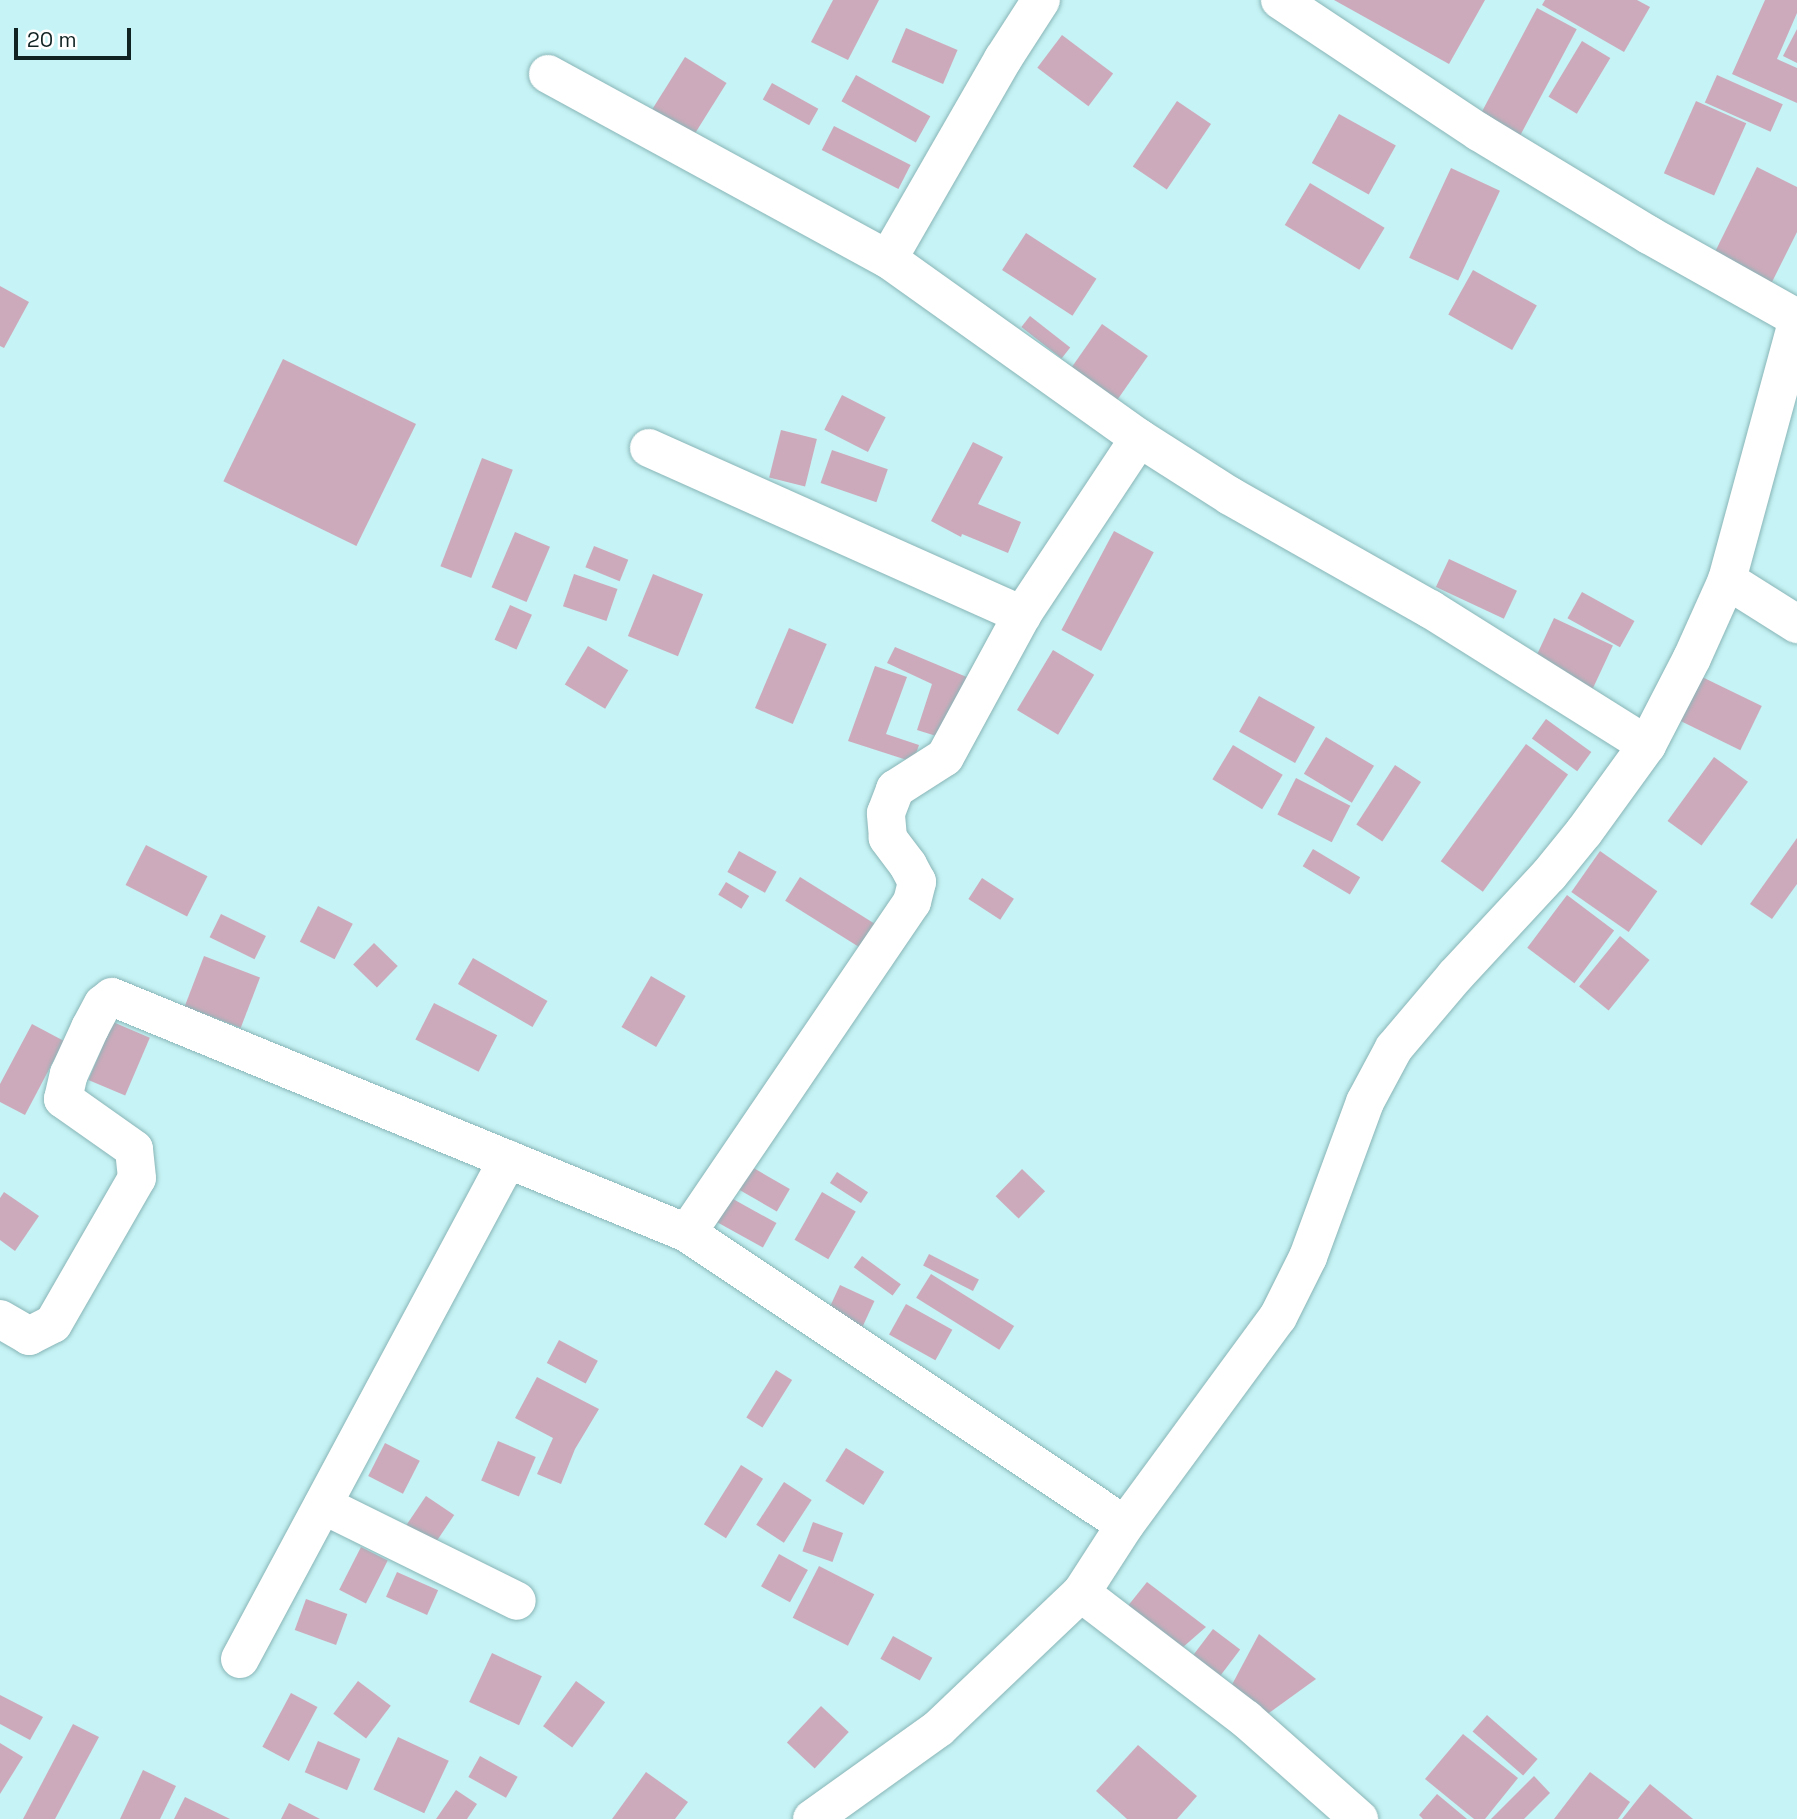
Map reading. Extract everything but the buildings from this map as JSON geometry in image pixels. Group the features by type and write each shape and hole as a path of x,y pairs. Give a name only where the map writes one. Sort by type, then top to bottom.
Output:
{"street":[{"path":"888,259 1003,59 1041,0"},
{"path":"836,1813 939,1728 1081,1593 1125,1525 1278,1317 1308,1257 1365,1102 1394,1048 1455,976 1549,875 1647,745 1692,658 1727,580 1797,321 1479,132 1280,0"},
{"path":"548,74 888,259 1139,438 1230,496 1430,608 1647,745"},
{"path":"687,1234 912,902 917,882 888,838 886,813 895,789 945,757 1022,615 1139,438"},
{"path":"649,448 1022,615"},
{"path":"1727,580 1797,624"},
{"path":"0,1319 29,1336 53,1324 137,1178 134,1149 62,1100 69,1074 90,1028 103,1004 112,997 687,1234 1125,1525"},
{"path":"240,1659 508,1159"},
{"path":"323,1504 517,1601"},
{"path":"1081,1593 1246,1719 1359,1819"}]}
